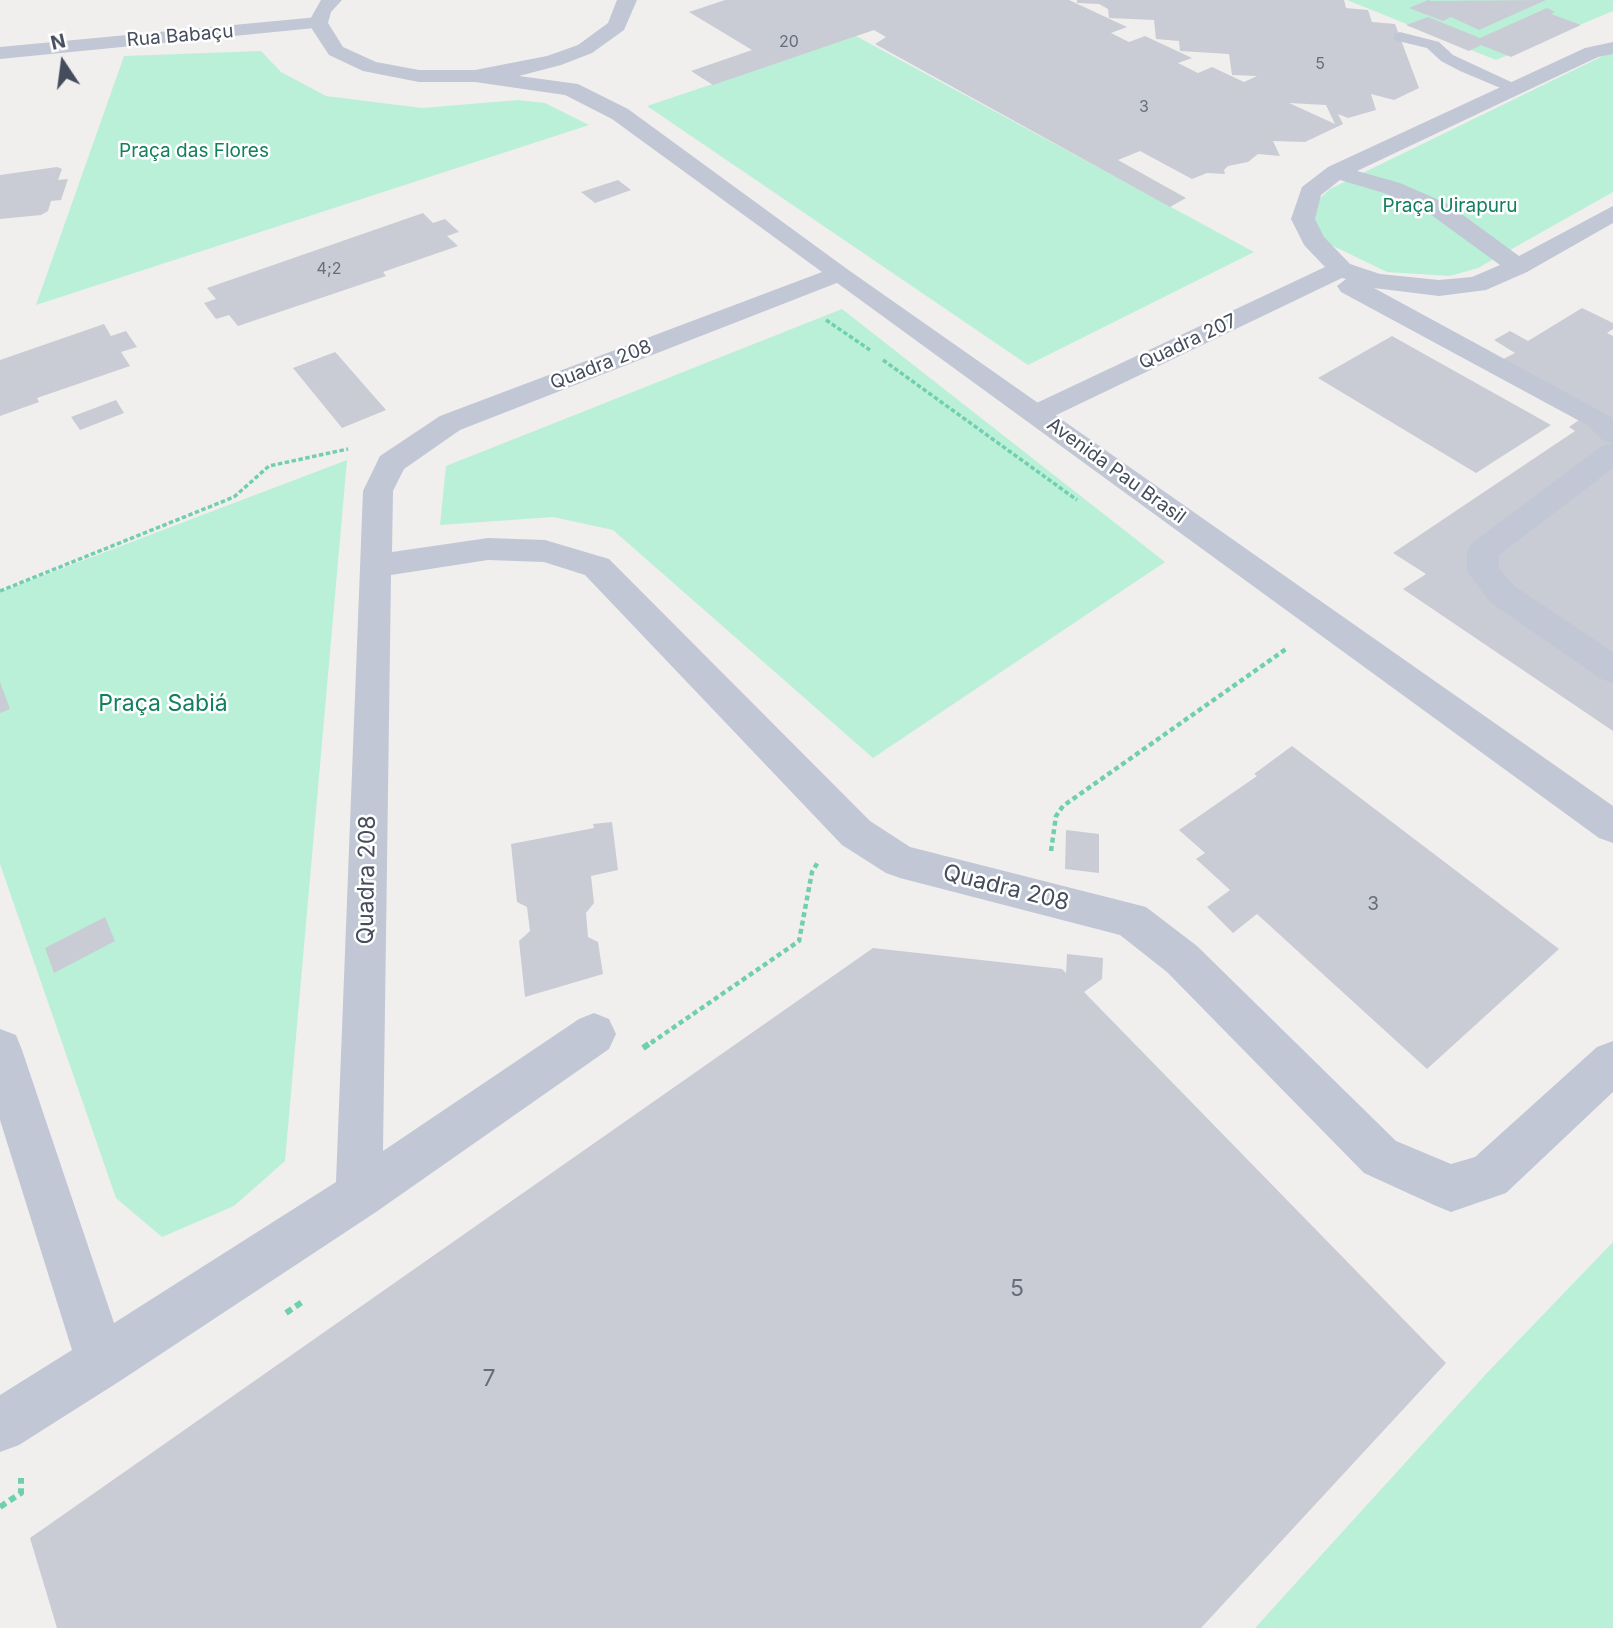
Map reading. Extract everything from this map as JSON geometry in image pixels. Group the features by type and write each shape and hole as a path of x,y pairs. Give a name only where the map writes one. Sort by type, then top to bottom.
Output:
{"street":[{"path":"332,0 322,11 318,23 336,51 370,67 419,75 475,76 541,64 585,48 617,26 627,0"},
{"name":"Rua Babaçu","path":"0,53 318,23"},
{"name":"Avenida Pau Brasil","path":"585,48 594,74 620,114"},
{"path":"1613,48 1592,52 1336,172 1310,192 1303,219 1313,240 1335,272 1597,419 1613,434"},
{"name":"Avenida Pau Brasil","path":"475,76 570,89 620,114 838,274 1613,827"},
{"path":"1336,172 1392,188 1439,209 1518,267"},
{"path":"1335,272 1376,281 1439,288 1477,284 1518,267 1613,213"},
{"name":"Quadra 207","path":"1036,414 1335,272"},
{"name":"Quadra 208","path":"359,1195 378,491 391,463 450,423 838,274"},
{"path":"1613,453 1483,551 1483,571 1502,594 1613,670"},
{"name":"Quadra 208","path":"375,566 488,550 545,551 597,568 856,833 900,861 1132,920 1182,959 1380,1157 1451,1188 1489,1176 1613,1062"},
{"path":"0,1426 102,1363 359,1195 594,1034"},
{"path":"0,1050 102,1363"}],"lane":[{"path":"1400,37 1433,45 1447,58 1466,68 1516,88"}],"path":[{"path":"0,591 234,497 269,466 335,453 358,445"},
{"path":"1044,897 1056,816 1063,806 1295,642"}],"green space":[{"path":"1347,0 1613,0 1613,11 1496,60"},
{"path":"856,36 1254,252 1028,365 647,106"},
{"name":"Praça das Flores","path":"261,51 281,72 326,96 422,108 518,100 545,103 589,125 36,305 124,56"},
{"name":"Praça Uirapuru","path":"1613,51 1613,192 1478,268 1450,276 1387,272 1325,242 1305,212 1330,189"},
{"path":"842,309 1165,562 873,758 613,530 553,517 440,525 446,466"},
{"name":"Praça Sabiá","path":"347,460 285,1161 234,1206 162,1237 116,1198 0,864 0,592"},
{"path":"1613,1242 1613,1628 1255,1628 1486,1374"}],"building":[{"path":"725,0 1069,0 1127,27 1111,33 1129,42 1145,36 1192,58 1178,63 1198,73 1212,67 1244,82 1257,76 1232,75 1229,54 1180,51 1179,41 1156,39 1154,20 1109,18 1108,9 1099,4 1077,3 1077,0 1344,0 1346,8 1368,10 1372,22 1395,24 1419,88 1394,100 1371,94 1376,110 1348,118 1338,114 1343,124 1305,142 1273,141 1280,156 1258,154 1248,162 1228,166 1224,170 1225,174 1207,173 1192,179 1140,151 1118,160 1186,198 1170,207 875,44 886,37 874,30 713,85 691,71 752,50 689,12","holes":["1289,103 1326,105 1335,124"]},
{"path":"1428,0 1546,0 1479,30 1451,17 1443,21 1409,8"},
{"path":"1547,8 1555,12 1551,14 1581,25 1511,57 1481,45 1469,51 1406,25 1428,17 1480,38"},
{"path":"57,167 62,169 58,180 68,179 61,200 51,201 48,211 41,215 0,219 0,175"},
{"path":"618,180 631,190 595,203 581,192"},
{"path":"423,213 433,223 445,219 459,232 447,236 458,246 383,272 386,276 238,326 229,315 216,319 204,303 216,299 207,288"},
{"path":"1582,308 1613,323 1613,329 1607,333 1613,336 1613,731 1403,589 1426,574 1393,553 1575,431 1569,427 1586,415 1492,365 1515,353 1494,340 1510,331 1528,341"},
{"path":"104,324 111,336 126,331 137,347 121,352 130,366 37,398 39,402 0,416 0,360"},
{"path":"1392,336 1551,425 1476,473 1318,378"},
{"path":"335,352 386,410 342,428 293,368"},
{"path":"116,400 124,413 80,430 71,417"},
{"path":"0,682 10,709 0,713"},
{"path":"1292,746 1559,949 1427,1069 1257,914 1233,933 1207,907 1230,890 1196,859 1205,853 1179,830 1257,776 1254,774"},
{"path":"612,822 618,870 591,876 594,903 586,913 588,937 598,942 603,974 525,997 519,941 530,931 527,907 517,902 511,844"},
{"path":"1066,830 1099,834 1099,873 1065,869"},
{"path":"105,917 115,941 54,973 45,948"},
{"path":"873,948 1062,969 1066,973 1067,954 1103,958 1102,979 1084,992 1446,1363 1201,1628 57,1628 30,1538"}]}
